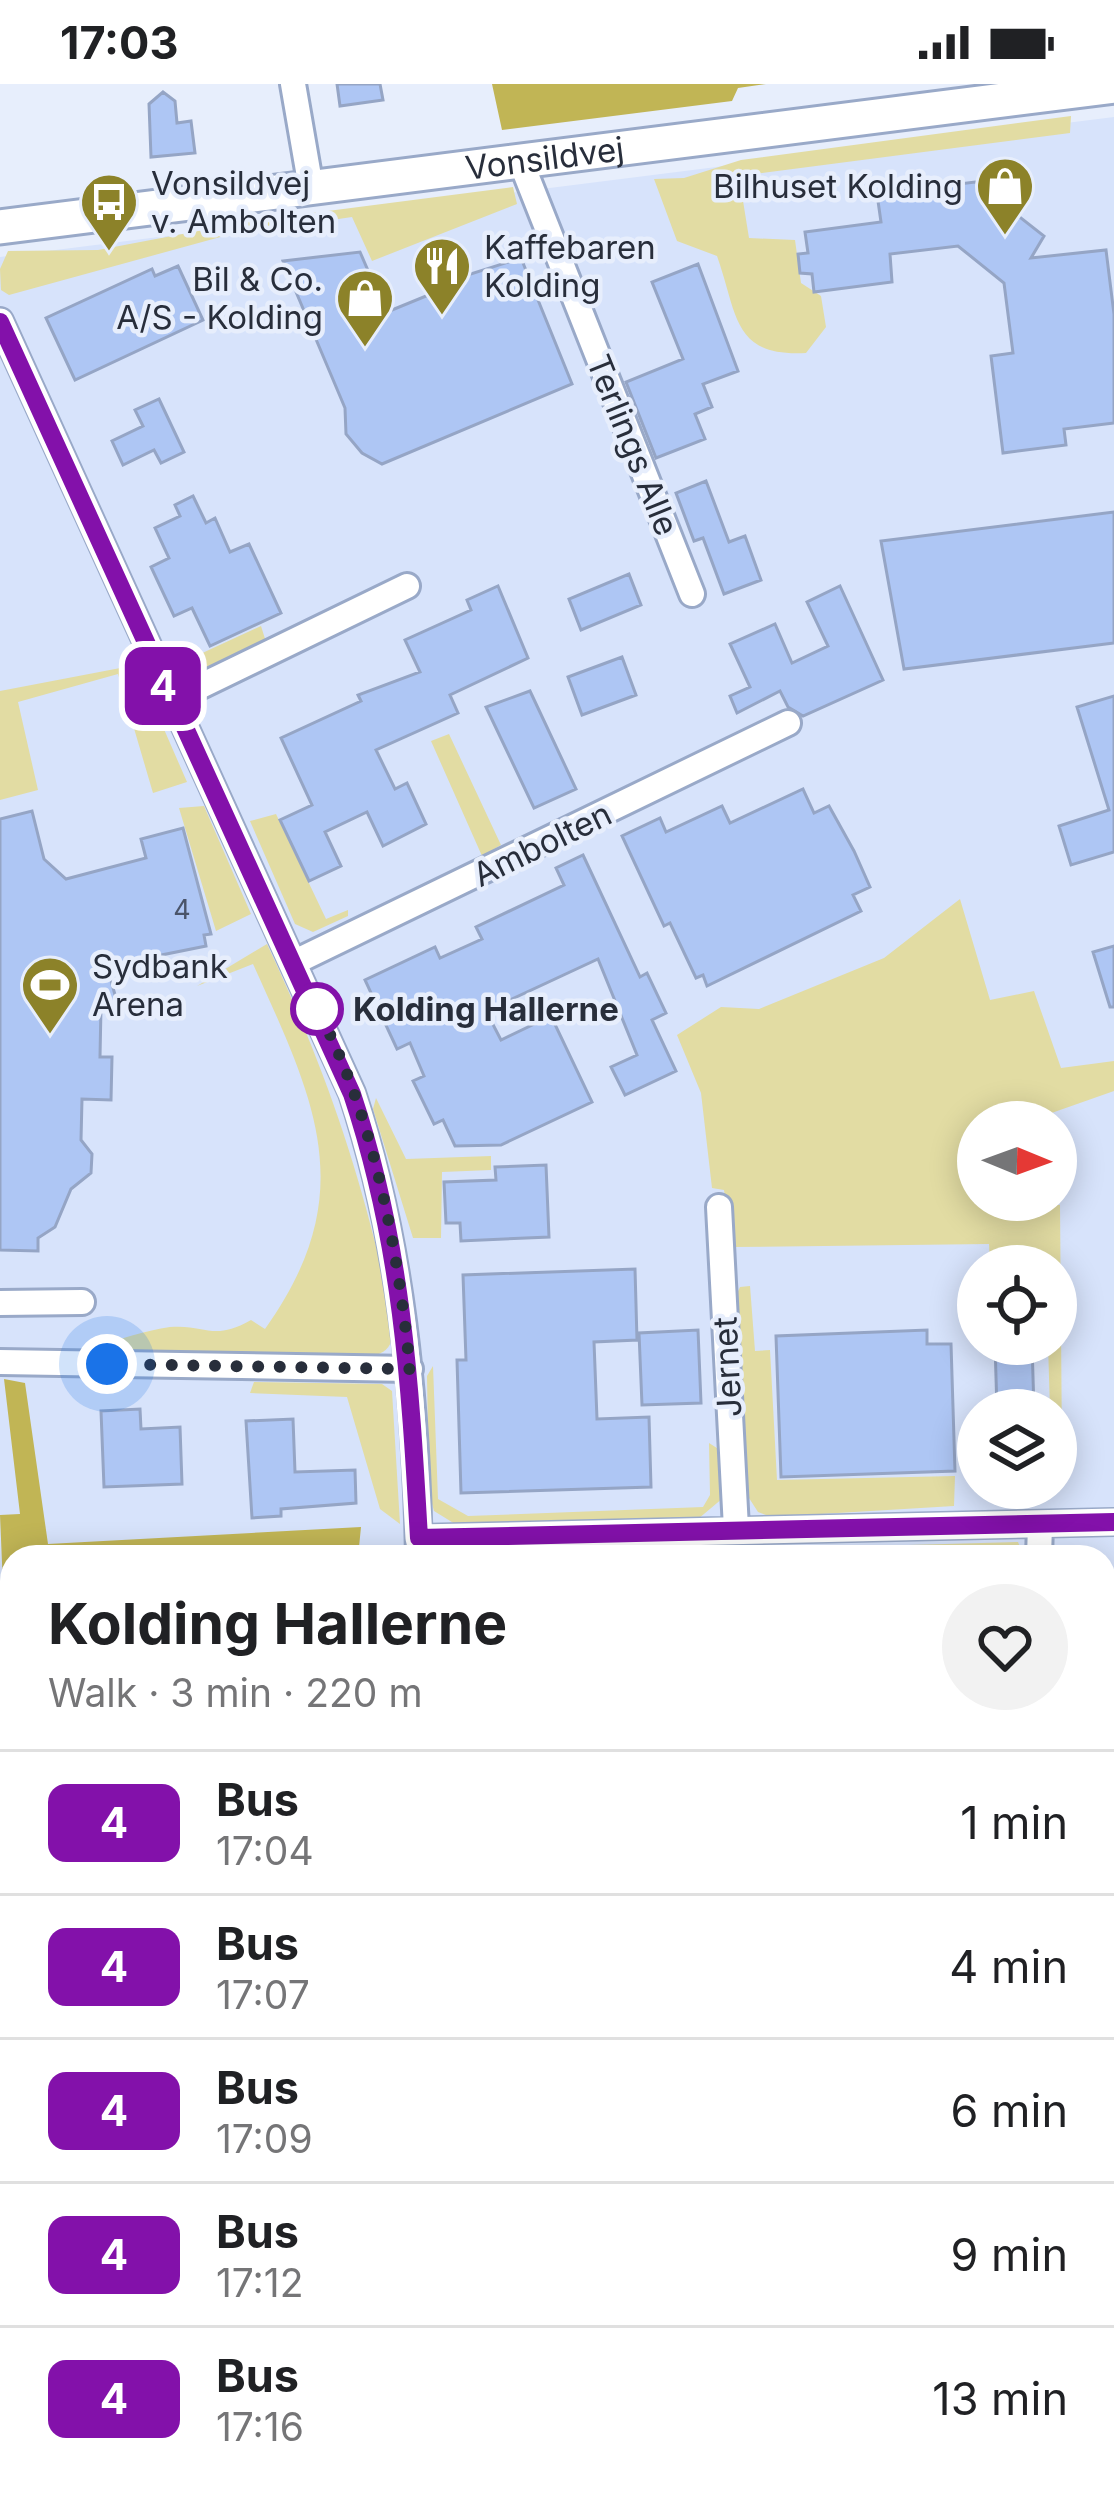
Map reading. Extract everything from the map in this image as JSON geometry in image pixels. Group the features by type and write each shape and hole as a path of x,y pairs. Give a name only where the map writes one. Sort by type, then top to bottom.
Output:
{"main road":[{"name":"Vonsildvej","path":"0,227 1105,86"}],"street":[{"path":"293,84 310,188"},
{"name":"Terlings Alle","path":"520,162 692,594"},
{"path":"0,321 170,701 296,962 339,1059 373,1157 395,1254 410,1369 419,1545"},
{"path":"170,701 407,586"},
{"name":"Ambolten","path":"296,962 788,723"},
{"name":"Jernet","path":"719,1207 736,1528"},
{"path":"0,1303 82,1302"},
{"path":"0,1362 410,1369"},
{"path":"467,1545 736,1528 1114,1522"},
{"path":"1040,1525 1040,1545"}],"shaded area":[{"path":"492,84 766,84 738,88 732,101 502,130"},
{"path":"1071,116 1070,133 739,176 749,238 795,240 801,283 821,296 826,327 806,353 764,348 751,340 735,314 717,256 677,241 654,179 684,178 741,160"},
{"path":"1114,117 1114,1545 0,1545 0,257"},
{"path":"513,187 517,204 372,261 352,217 224,236 9,295 1,290 0,269 8,251 98,250 251,221"},
{"path":"261,626 266,642 220,667 196,673 172,667"},
{"path":"136,665 187,782 153,793 118,674 18,702 38,790 0,800 0,691"},
{"path":"449,734 501,845 482,856 431,741"},
{"path":"204,806 251,914 216,931 179,808"},
{"path":"276,814 326,919 348,910 348,916 313,932 295,924 250,821"},
{"path":"960,899 990,1000 1034,991 1061,1068 1114,1061 1114,1091 1077,1104 957,1101 957,1221 1060,1221 1060,1245 732,1247 724,1190 712,1188 701,1093 677,1035 721,1007 759,1009 884,958"},
{"path":"267,944 317,1060 357,1175 389,1299 390,1344 371,1357 99,1353 96,1345 170,1327 218,1331 251,1320 265,1329 295,1280 313,1234 320,1190 319,1147 310,1104 253,964 197,986"},
{"path":"376,1098 406,1159 491,1156 491,1170 442,1172 441,1238 413,1238 373,1109"},
{"path":"750,1286 755,1351 770,1350 777,1480 955,1476 954,1506 771,1517 758,1512 749,1498 734,1300 740,1287"},
{"path":"1049,1365 1061,1365 1062,1389 1049,1389"},
{"path":"433,1366 438,1499 468,1516 703,1507 710,1495 709,1443 720,1450 723,1498 698,1519 460,1527 434,1511 429,1493 427,1376"},
{"path":"4,1379 25,1383 48,1544 361,1527 359,1545 1,1545 0,1515 20,1514"},
{"path":"254,1382 382,1384 392,1391 400,1524 380,1509 347,1397 250,1393"},
{"path":"1018,1542 1019,1545 906,1545"}],"building":[{"path":"337,84 380,84 383,100 340,106"},
{"path":"163,92 175,101 177,123 191,121 195,153 151,157 149,104"},
{"path":"975,182 1044,236 1031,258 1106,250 1114,314 1114,423 1064,429 1066,445 1003,453 991,356 1013,353 1004,283 958,246 890,254 892,282 814,292 812,274 800,273 798,254 808,253 805,232 881,222 877,194"},
{"path":"360,252 379,296 385,294 392,310 436,292 433,286 521,258 572,384 382,464 362,453 346,434 345,408 283,261"},
{"path":"698,264 738,371 703,384 712,407 695,414 705,439 656,458 626,382 683,359 652,282"},
{"path":"178,266 203,320 75,380 46,318 152,269 155,276"},
{"path":"159,399 184,452 161,463 154,450 123,465 112,441 143,426 135,410"},
{"path":"706,481 729,542 745,536 761,580 724,594 703,538 694,541 676,493"},
{"path":"193,496 206,523 215,518 230,552 249,544 281,613 210,646 192,608 174,616 151,567 169,558 155,528 180,516 175,505"},
{"path":"1114,512 1114,643 904,669 881,541"},
{"path":"629,574 641,605 581,630 569,599"},
{"path":"498,586 528,658 450,695 458,713 376,750 395,789 407,783 426,824 383,846 367,812 325,832 341,866 309,881 280,820 312,805 281,738 361,701 358,695 420,672 405,640 471,610 467,600"},
{"path":"840,586 883,680 803,716 788,707 780,691 737,713 730,696 750,687 730,644 775,624 792,663 828,646 807,602"},
{"path":"622,657 636,695 582,715 568,677"},
{"path":"530,691 576,789 534,808 486,707"},
{"path":"1114,696 1114,852 1071,865 1059,826 1109,810 1077,707"},
{"path":"803,789 814,813 829,806 854,851 870,887 853,895 861,911 707,986 703,975 696,978 670,923 664,926 622,836 660,818 666,832 722,806 730,823"},
{"name":"Sydbank Arena","path":"32,811 44,859 66,879 146,858 141,839 183,828 211,934 204,935 206,946 107,966 117,1002 101,1007 100,1057 112,1057 111,1100 82,1099 81,1140 92,1154 91,1173 71,1189 55,1227 38,1238 38,1251 0,1250 0,819"},
{"path":"583,855 640,977 647,973 666,1013 652,1020 676,1071 625,1095 611,1067 637,1055 598,959 486,1011 501,1040 551,1016 592,1102 501,1145 455,1146 443,1120 434,1124 413,1081 424,1076 410,1043 397,1049 365,980 435,947 440,958 482,939 476,927 564,885 556,868"},
{"path":"1114,946 1114,1007 1110,1007 1093,952"},
{"path":"546,1165 549,1237 461,1241 460,1223 446,1223 444,1182 496,1180 495,1167"},
{"path":"635,1269 637,1340 594,1342 597,1419 649,1417 651,1487 461,1493 457,1360 466,1360 463,1275"},
{"path":"698,1330 701,1403 642,1405 639,1333"},
{"path":"927,1330 927,1344 951,1344 955,1471 781,1477 776,1336"},
{"path":"996,1365 1033,1365 1033,1389 996,1389"},
{"path":"140,1409 141,1429 180,1427 182,1484 104,1487 101,1411"},
{"path":"293,1419 295,1472 355,1470 356,1503 281,1509 281,1516 252,1518 246,1421"}],"bus line":[{"name":"4","path":"0,322 352,1094 382,1190 401,1289 419,1538 1114,1522"}],"place":[{"name":"Bilhuset Kolding","path":"1005,237"},
{"name":"Vonsildvej v. Ambolten","path":"109,253"},
{"name":"Kaffebaren Kolding","path":"442,317"},
{"name":"Bil & Co. A/S - Kolding","path":"365,349"},
{"name":"Kolding Hallerne","path":"317,1009"},
{"name":"Sydbank Arena","path":"50,1036"}],"route":[{"path":"107,1364 410,1369 390,1223 373,1157 317,1009"}]}
